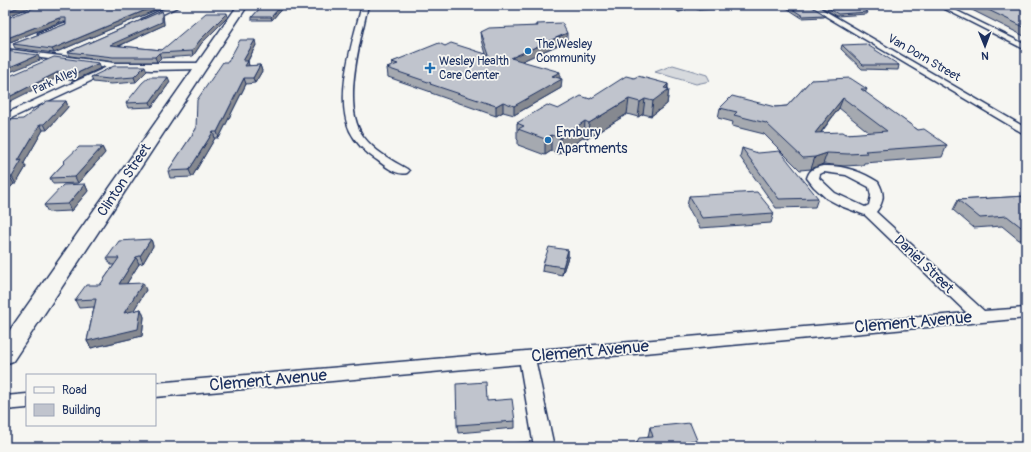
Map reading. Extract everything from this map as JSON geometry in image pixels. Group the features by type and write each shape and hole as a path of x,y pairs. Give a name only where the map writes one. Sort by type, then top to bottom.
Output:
{"street":[{"path":"172,5 184,5"},
{"path":"141,21 178,5"},
{"name":"Clinton Street","path":"5,355 243,5"},
{"path":"365,5 351,72 348,106 354,130 363,141 378,156 403,171"},
{"path":"675,5 681,10"},
{"name":"Van Dorn Street","path":"810,5 1026,132"},
{"path":"940,5 1024,46"},
{"path":"34,36 64,25"},
{"path":"5,51 115,66 202,66"},
{"path":"40,64 69,51"},
{"name":"Park Alley","path":"5,118 115,66"},
{"name":"Daniel Street","path":"869,212 875,205 878,197 874,185 866,179 840,170 822,169 815,172 813,178 817,184 832,198 869,212 980,316"},
{"name":"Clement Avenue","path":"156,390 1026,313"},
{"path":"527,357 544,447"},
{"path":"5,403 26,401"}],"shaded area":[{"path":"673,65 707,75 710,81 696,84 655,72"}],"building":[{"path":"5,5 25,5 5,12"},
{"path":"41,5 158,5 52,49 13,44 66,24 66,18 59,18 5,39 5,19"},
{"path":"263,5 282,5 271,17 252,17"},
{"path":"786,5 809,5 825,15 803,16"},
{"path":"823,5 856,5 868,12 838,14"},
{"path":"978,5 1026,5 1026,28"},
{"path":"162,11 162,22 110,45 162,50 206,13 227,13 200,40 192,51 159,53 155,57 113,57 68,52"},
{"path":"562,23 567,33 511,58 560,72 552,76 562,79 514,106 503,102 496,106 387,68 398,64 392,62 439,43 445,46 451,43 489,55 481,32 489,28 538,26 537,24"},
{"path":"240,40 255,40 243,61 248,61 245,66 260,65 253,78 244,78 217,132 213,132 189,170 168,171 196,129 197,100 223,62 228,62"},
{"path":"866,44 899,65 863,65 842,45"},
{"path":"5,51 38,55 5,69"},
{"path":"54,57 99,63 71,76 58,74 60,71 5,99 5,78"},
{"path":"114,66 145,66 134,77 109,79 91,77"},
{"path":"626,76 634,78 638,76 668,84 664,88 669,89 653,101 645,99 640,102 629,99 589,123 585,121 560,138 551,135 545,139 518,129 524,126 517,123 547,105 558,109 581,96 590,99"},
{"path":"149,77 168,77 150,102 126,103 142,83"},
{"path":"850,78 867,89 861,89 918,130 924,129 947,145 865,151 868,153 827,153 815,157 803,158 766,123 734,115 737,112 720,108 732,96 775,107 787,106 811,80","holes":["843,98 887,131 846,134 843,132 815,133"]},
{"path":"47,101 66,101 44,124 40,124 18,161 22,160 12,177 5,182 5,124 8,120 23,119"},
{"path":"79,147 102,147 75,177 50,178 65,162 63,162"},
{"path":"742,148 758,153 780,151 818,198 779,199"},
{"path":"85,184 68,204 44,205 63,185"},
{"path":"757,192 774,213 702,218 689,196"},
{"path":"1026,196 1026,230 1007,216 980,218 958,200"},
{"path":"151,239 140,256 136,257 119,284 143,283 124,313 141,309 138,329 87,341 96,299 75,300 86,285 100,285 119,258 107,258 119,241"},
{"path":"549,247 568,250 563,267 543,264"},
{"path":"486,382 487,401 512,399 515,421 457,425 456,384"},
{"path":"690,423 697,440 690,441 692,447 637,447 636,444 639,438 653,437 650,427"},
{"path":"530,442 531,447 477,447"}],"place":[{"name":"The Wesley Community","path":"528,51"},
{"name":"Wesley Health Care Center","path":"430,68"},
{"name":"Embury Apartments","path":"548,140"}]}
